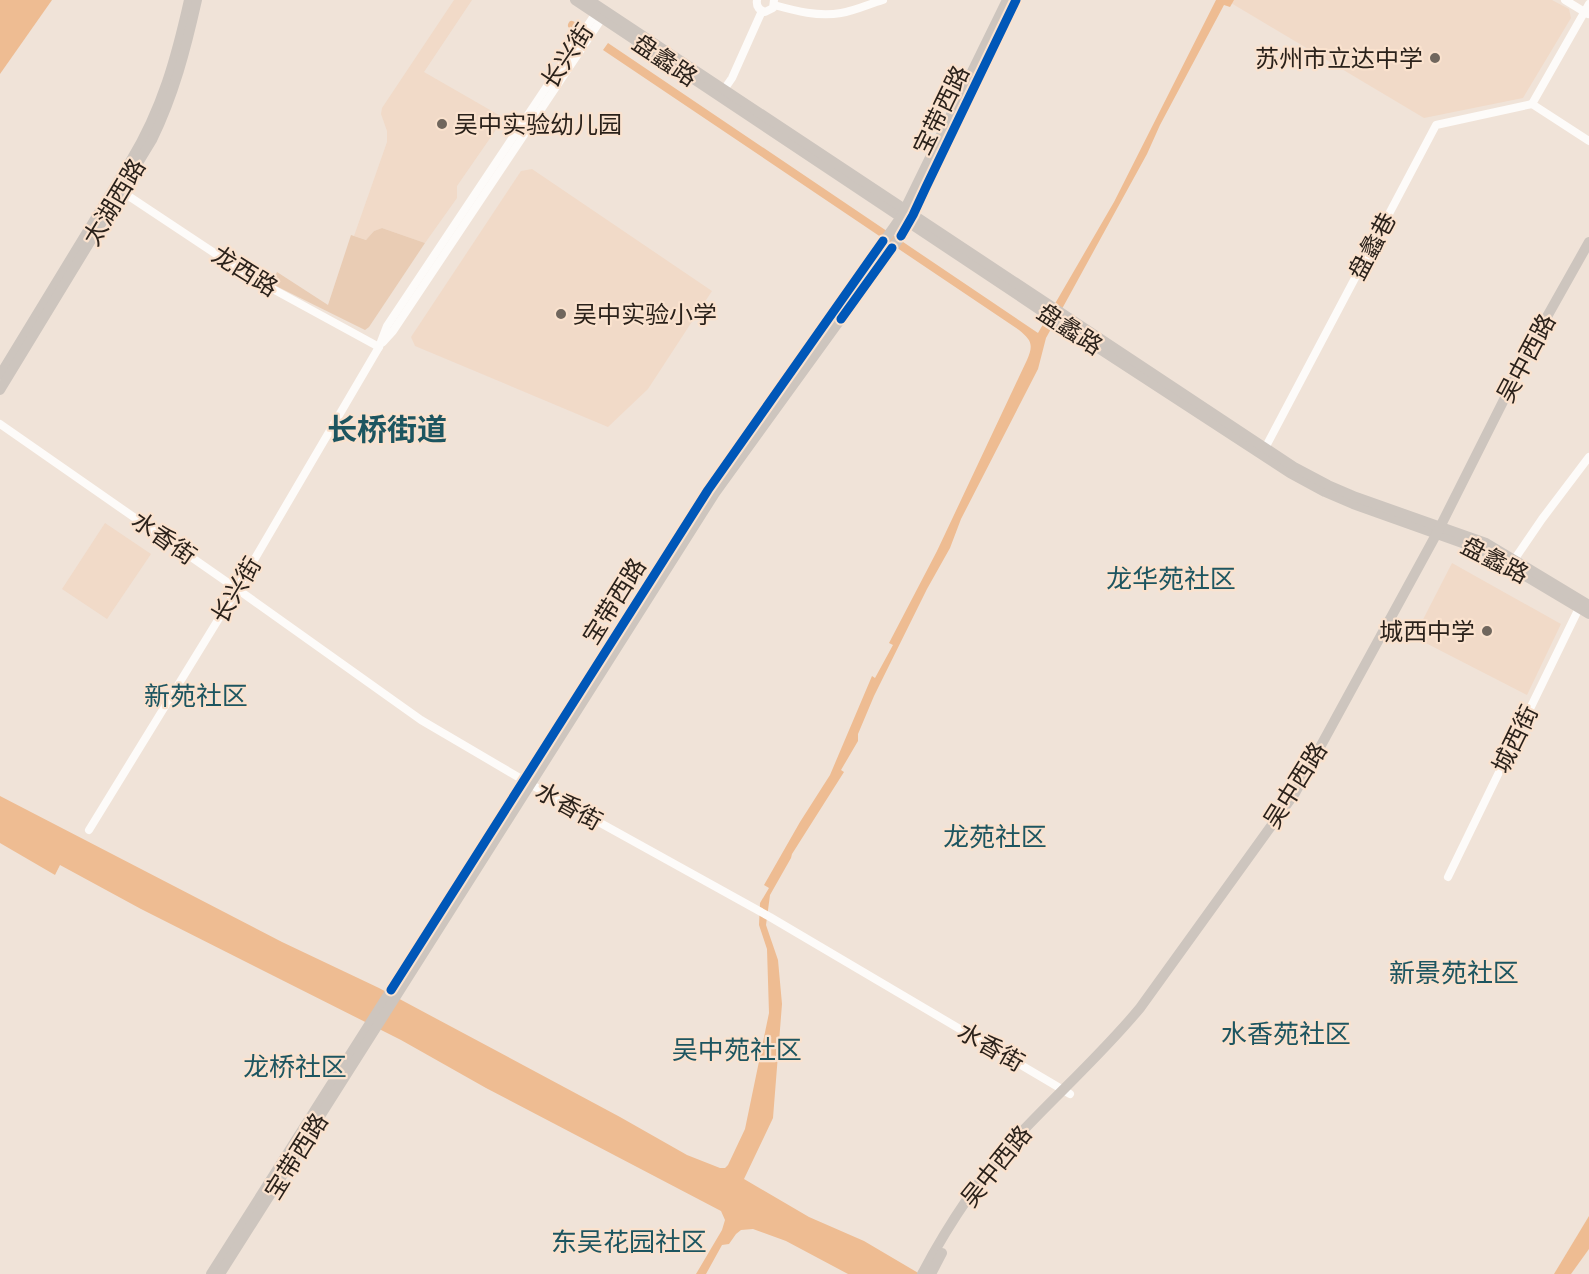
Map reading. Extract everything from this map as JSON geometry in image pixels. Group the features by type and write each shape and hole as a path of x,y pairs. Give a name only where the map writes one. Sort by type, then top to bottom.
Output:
{"main road":[{"name":"太湖西路","path":"0,390 118,189 145,137 162,98 179,44 189,0"},
{"name":"太湖西路","path":"0,375 118,189 146,150 167,107 186,46 196,0"},
{"name":"盘蠡路","path":"575,0 601,13 1301,479 1339,498 1442,531 1512,563 1583,605 1589,614"},
{"name":"盘蠡路","path":"589,0 601,13"},
{"name":"宝带西路","path":"907,216 1007,0"},
{"name":"宝带西路","path":"211,1274 395,992 526,782 715,493 926,187 1016,0"},
{"name":"吴中西路","path":"1442,531 1535,338 1589,242"},
{"name":"吴中西路","path":"927,1273 984,1188 1140,1008 1295,793 1442,531 1589,257"},
{"name":"宝带西路","path":"220,1274 370,1030"}],"street":[{"path":"757,0 758,7 762,11"},
{"path":"762,11 771,10 774,2 797,12 841,13 883,0"},
{"path":"1565,0 1588,10 1532,104 1589,141"},
{"path":"721,93 732,78 762,11"},
{"name":"长兴街","path":"90,830 237,589 379,347 387,326 601,13"},
{"name":"盘蠡巷","path":"1263,452 1436,125 1532,104"},
{"name":"龙西路","path":"118,189 249,276 379,347"},
{"name":"水香街","path":"0,424 421,720 526,782 770,917 1067,1092"},
{"path":"1512,563 1589,456"},
{"name":"城西街","path":"1448,877 1583,605"}],"shaded area":[{"path":"0,0 52,0 0,74"},
{"name":"吴中实验幼儿园","path":"454,0 472,0 424,72 504,118 457,186 457,198 425,243 382,228 374,231 366,240 354,236 387,142 387,131 381,114 382,108"},
{"path":"1216,0 1234,0 1230,7 1224,5 1147,154 1046,338 1038,369 874,696 858,734 858,741 841,770 844,772 792,854 770,895 766,925 778,960 782,1004 773,1118 744,1179 809,1217 864,1241 920,1274 848,1274 786,1241 753,1229 741,1230 729,1244 722,1245 706,1274 696,1274 722,1230 725,1220 721,1211 486,1088 401,1040 141,909 60,865 55,875 0,843 0,796 282,942 379,988 687,1155 725,1168 745,1129 769,1013 767,949 759,925 760,903 769,888 764,885 830,775 872,676 875,678 893,645 889,643 937,551 1027,360 1031,346 1029,340 1019,330 603,50 608,43 1038,333 1114,202"},
{"name":"苏州市立达中学","path":"1232,0 1552,0 1569,9 1571,18 1523,98 1424,118 1231,3"},
{"name":"吴中实验小学","path":"532,169 712,291 648,389 608,427 415,346 411,337 521,171"},
{"path":"382,228 425,243 365,330 272,282 277,272 328,305 351,235 366,240 374,231"},
{"path":"105,523 151,554 107,619 62,589"},
{"name":"城西中学","path":"1452,563 1561,624 1527,695 1414,637"},
{"path":"1589,1216 1589,1249 1571,1274 1554,1274"}],"cycle path":[{"path":"901,236 1016,0"},
{"path":"391,990 708,490 883,241"},
{"path":"841,319 892,248"}],"place":[{"name":"苏州市立达中学","path":"1435,58"},
{"name":"吴中实验幼儿园","path":"442,124"},
{"name":"吴中实验小学","path":"561,314"},
{"name":"城西中学","path":"1487,631"}],"district":[{"name":"长桥街道","path":"387,429"},
{"name":"龙华苑社区","path":"1171,579"},
{"name":"新苑社区","path":"196,696"},
{"name":"龙苑社区","path":"995,837"},
{"name":"新景苑社区","path":"1454,973"},
{"name":"水香苑社区","path":"1286,1034"},
{"name":"吴中苑社区","path":"737,1050"},
{"name":"龙桥社区","path":"295,1067"},
{"name":"东吴花园社区","path":"629,1242"}]}
